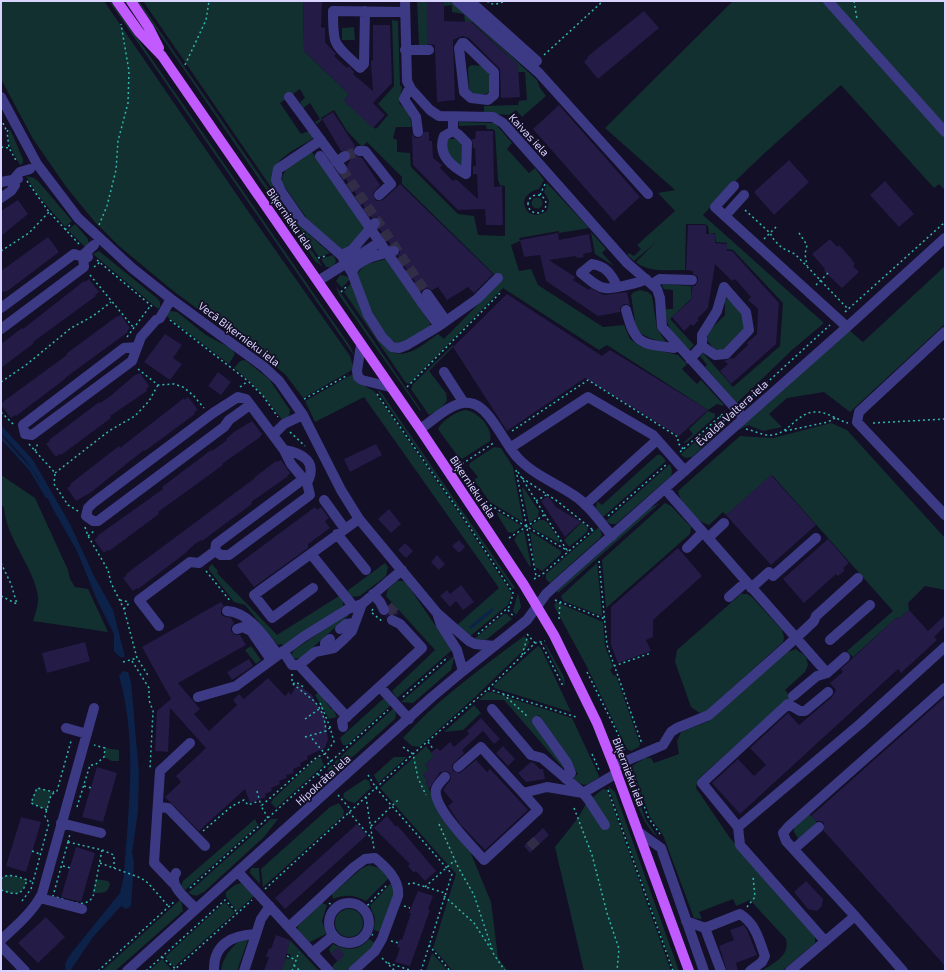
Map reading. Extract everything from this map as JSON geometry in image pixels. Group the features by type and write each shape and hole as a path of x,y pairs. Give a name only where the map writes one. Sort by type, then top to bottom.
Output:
{"main road":[{"name":"Biķernieku iela","path":"117,1 139,32 162,56 420,429 524,585 554,635 597,724 616,770 689,971"},
{"name":"Biķernieku iela","path":"131,1 149,28 162,56"}],"street":[{"name":"Kaivas iela","path":"405,1 405,50 407,81 410,87 430,110 439,116 493,117 503,123 628,263 649,281"},
{"path":"457,1 539,73 648,194"},
{"path":"828,1 945,132"},
{"path":"476,3 537,61"},
{"path":"365,11 364,64 360,68 336,46 333,38 333,10 405,12"},
{"path":"462,43 464,43 492,70 495,76 494,95 488,100 477,100 466,95 462,88 459,48 462,43"},
{"path":"405,50 429,50"},
{"path":"410,87 404,99 416,117 418,132"},
{"name":"Vecā Biķernieku iela","path":"1,97 15,125 28,170 78,218 90,247 163,310 264,367 279,381 296,404 298,417 359,519 437,613 469,641 475,644 494,646"},
{"path":"289,97 316,143 320,156 380,242 425,298 442,324"},
{"path":"477,100 477,117"},
{"path":"453,117 453,132"},
{"path":"316,143 341,162"},
{"path":"316,143 278,169 276,180 281,191 301,220 343,259 352,273 368,315 382,337 392,347 399,348 407,345 442,324 477,299 498,278"},
{"path":"358,151 365,151 391,184 379,195"},
{"path":"1,182 20,178 28,170"},
{"path":"1,198 11,191 15,185 13,180"},
{"path":"734,186 714,207 847,328"},
{"path":"725,216 744,195"},
{"path":"318,282 352,250 375,223"},
{"name":"Ēvalda Valtera iela","path":"537,608 552,589 847,328 945,238"},
{"path":"343,259 380,242"},
{"path":"1,308 74,254 90,247"},
{"path":"1,329 84,267 90,247"},
{"path":"352,273 353,269 360,263 394,251"},
{"path":"617,286 660,279 692,280"},
{"path":"649,281 658,289 662,327 744,418"},
{"path":"690,359 702,346 702,335 717,312 724,287 746,312 749,330 726,354 715,355 702,346"},
{"path":"137,347 124,348 23,425 25,434 32,435 132,361 141,337 163,310"},
{"path":"626,310 632,334 642,342 674,348 678,345"},
{"path":"945,332 860,412 856,422 945,515"},
{"path":"361,345 357,371 358,377 362,380 390,387"},
{"path":"444,372 464,403"},
{"path":"215,551 221,555 229,555 310,494 305,482 291,464 284,450 280,430 250,405 246,399 238,397 213,413 93,503 88,508 86,516 93,521 98,521 224,427 229,420 250,405"},
{"path":"510,448 588,397 658,440 685,470"},
{"path":"420,429 452,407 470,402 481,408 524,465 576,497 601,522 612,536"},
{"path":"280,430 298,417"},
{"path":"585,505 658,440"},
{"path":"159,626 139,600 190,562 199,563 215,551 216,544 305,482 311,471 307,460 297,453 284,450"},
{"path":"665,489 827,673"},
{"path":"324,500 341,532 366,570"},
{"path":"313,588 272,618 254,595 359,519"},
{"path":"687,548 724,522"},
{"path":"729,597 771,574 816,538"},
{"path":"311,554 357,605"},
{"path":"198,697 236,686 277,656 357,605 381,603 402,570"},
{"path":"523,793 547,787 583,793 604,781 629,757 663,745 671,732 677,728 709,715 796,638 814,621 816,616 858,578"},
{"path":"296,665 315,652 334,648 352,631 357,605"},
{"path":"830,640 870,605"},
{"name":"Hipokrāta iela","path":"127,971 463,670 528,620 537,608"},
{"path":"227,611 233,611 247,618 277,656"},
{"name":"Vecā Biķernieku iela","path":"437,613 441,625 457,650 463,670"},
{"path":"343,728 342,721 422,648 396,620"},
{"path":"340,629 346,624 354,624"},
{"path":"237,629 243,627 251,631 277,656 296,665 347,717"},
{"path":"325,650 325,643 330,639"},
{"path":"738,827 860,724 945,648"},
{"path":"793,696 817,676 827,673 845,657"},
{"path":"380,687 409,719"},
{"path":"903,971 786,841 783,833 789,826 945,688"},
{"path":"825,941 740,845 738,827 702,783 788,704 800,711 805,711 828,692"},
{"path":"1,940 28,915 40,898 94,708"},
{"path":"492,709 531,755 542,758 583,793 604,825"},
{"path":"536,721 567,763 571,773 566,779"},
{"path":"70,729 85,739"},
{"path":"190,743 160,771 154,863 196,909"},
{"path":"445,777 438,784 436,791 442,811 484,860 538,810 480,747 458,767"},
{"path":"158,807 168,808 205,846"},
{"path":"61,823 101,833"},
{"path":"794,849 819,827"},
{"path":"640,833 661,844 673,876 686,922 704,971"},
{"path":"289,927 342,877 364,859 375,858 394,878 399,888 398,896 382,938 375,951 353,971"},
{"path":"238,872 329,971"},
{"path":"173,883 173,877 176,873"},
{"path":"40,898 82,909"},
{"path":"348,903 359,905 364,909 369,923 364,937 356,942 346,943 333,936 330,931 329,920 334,910 343,904 348,903"},
{"path":"244,971 261,919 270,906"},
{"path":"686,922 705,928 740,914 748,919 754,926 765,956 762,962 750,971"},
{"path":"790,971 855,916"},
{"path":"705,928 721,971"},
{"path":"214,971 216,956 219,949 235,936 256,934"},
{"path":"312,953 333,936"},
{"path":"1,946 25,971"}],"path":[{"path":"185,65 206,20 209,1"},
{"path":"487,1 490,4 496,4 504,1"},
{"path":"537,61 603,1"},
{"path":"90,247 107,206 116,170 118,141 128,103 129,71 121,22"},
{"path":"15,125 7,132 9,148 28,170 49,212 90,247 100,262 163,310 248,381 263,396 280,430 307,448"},
{"path":"1,147 9,148"},
{"path":"534,195 540,196 546,202 545,207 539,213 533,212 528,206 528,200 534,195"},
{"path":"737,203 770,233 774,240 782,248 795,254 848,309"},
{"path":"1,252 29,232 49,212"},
{"path":"757,247 777,226"},
{"path":"799,233 807,245 805,254 807,266"},
{"path":"94,267 100,262"},
{"path":"88,272 110,302 118,306 141,337"},
{"path":"809,292 828,273"},
{"path":"407,388 502,292"},
{"path":"1,382 26,365 71,328 93,316 110,302"},
{"path":"132,361 136,368 158,385 174,384 183,387 193,395 202,407 213,413"},
{"path":"296,404 357,371"},
{"path":"81,512 68,505 54,484 55,473 109,431 135,416 149,401 158,385"},
{"path":"375,390 459,511 513,593 512,603 507,609 469,641"},
{"path":"516,470 535,578 544,573 568,552 732,405"},
{"path":"1,412 19,431 25,434 30,445 55,473"},
{"path":"785,431 807,413 816,412 847,423 856,422 868,424 945,419"},
{"path":"742,432 745,429 764,435 773,435 828,422 835,418"},
{"path":"513,464 568,552"},
{"path":"521,477 548,494 593,530"},
{"path":"536,502 548,494"},
{"path":"490,505 568,552"},
{"path":"508,538 545,515"},
{"path":"84,523 86,532 108,570 111,583 124,609 138,658 149,677"},
{"path":"599,559 607,645 642,743 641,747"},
{"path":"1,563 17,604 1,596"},
{"path":"513,593 516,590"},
{"path":"124,609 129,602 134,599"},
{"path":"119,600 129,602"},
{"path":"555,600 605,619"},
{"path":"559,619 560,602"},
{"path":"507,609 514,617"},
{"path":"522,656 528,635 535,643"},
{"path":"174,970 366,796 488,689 535,643 545,641"},
{"path":"541,643 563,686"},
{"path":"98,971 457,650"},
{"path":"614,666 651,653"},
{"path":"123,662 132,661 138,658"},
{"path":"132,661 149,688 149,700 153,711 150,773"},
{"path":"293,684 296,665"},
{"path":"587,672 618,734 625,752 629,757 648,817 661,836 661,844"},
{"path":"293,684 296,682 308,690"},
{"path":"293,684 312,697 324,719 327,730 305,737"},
{"path":"488,689 576,717"},
{"path":"502,693 519,711 536,721"},
{"path":"262,806 317,757 325,754 334,742 327,717 317,700"},
{"path":"305,719 322,707"},
{"path":"22,901 31,889 33,882 49,823 45,816 51,795 57,791 70,729"},
{"path":"310,736 331,762"},
{"path":"85,739 105,748 104,757 95,765 90,765 54,896 83,905 88,903 93,897 102,850"},
{"path":"427,742 434,750"},
{"path":"403,747 413,754 418,778 428,800"},
{"path":"592,754 604,781 673,971"},
{"path":"318,774 325,781"},
{"path":"368,776 376,788 452,874 422,970"},
{"path":"84,786 92,788"},
{"path":"47,810 31,803 37,788 54,792"},
{"path":"257,791 259,801 268,818"},
{"path":"337,794 351,810"},
{"path":"366,796 374,848"},
{"path":"196,837 232,806 244,800 248,805 259,801"},
{"path":"370,826 398,800"},
{"path":"574,808 592,856 607,913 619,949 617,971"},
{"path":"349,812 372,839"},
{"path":"438,822 454,860 474,895 493,952"},
{"path":"68,842 114,854 115,868"},
{"path":"32,851 40,854"},
{"path":"425,887 454,860"},
{"path":"740,914 755,896 756,888 753,874 756,862"},
{"path":"100,863 141,878 148,883 169,907"},
{"path":"62,865 70,868"},
{"path":"1,880 4,876 10,875 33,882"},
{"path":"364,909 394,878"},
{"path":"1,890 14,894 20,893 25,889 27,880"},
{"path":"408,884 413,883 445,893"},
{"path":"444,896 474,923 505,971"},
{"path":"146,971 225,900 238,913"},
{"path":"402,906 410,908"},
{"path":"387,939 399,943"},
{"path":"429,945 450,971"},
{"path":"292,971 300,949"},
{"path":"379,954 394,971"},
{"path":"287,956 296,960"},
{"path":"162,957 174,970 178,971"},
{"path":"388,963 413,971"},
{"path":"294,966 300,971"}],"green space":[{"path":"1,1 104,1 250,214 350,356 354,369 303,398 285,374 172,290 119,246 94,221 67,188 33,139 1,79"},
{"path":"109,1 111,1 145,49 350,346 355,357"},
{"path":"137,1 139,1 323,267 315,261"},
{"path":"143,1 303,1 304,51 349,94 344,101 376,129 388,115 378,104 394,86 392,20 398,21 400,85 402,87 399,103 409,113 412,127 396,127 393,138 397,140 397,152 410,153 411,167 458,214 474,216 478,235 505,236 505,186 500,185 498,180 495,131 493,129 487,129 486,125 459,126 459,122 495,123 512,143 507,149 529,173 535,168 544,180 539,189 534,190 525,198 524,201 526,209 529,213 538,215 547,211 549,201 544,192 547,183 589,228 559,233 559,231 519,238 520,241 511,245 519,271 531,269 538,285 603,327 624,325 630,339 640,346 678,355 687,364 682,369 697,384 701,380 724,406 717,404 708,410 607,345 599,350 503,288 409,384 406,383 344,292 351,283 365,320 385,346 392,352 399,354 414,350 438,334 444,339 501,281 402,184 402,177 367,142 362,147 347,131 334,110 321,118 322,120 317,124 315,122 320,119 310,103 303,108 300,102 305,98 300,89 280,103 301,134 309,131 314,135 312,139 280,160 273,175 275,187 281,200 290,213 330,253 319,257"},
{"path":"417,1 427,1 428,45 419,45"},
{"path":"444,1 451,1 537,80 540,88 546,96 522,117 516,110 509,115 484,113 484,106 518,105 519,101 527,100 525,72 518,72 518,65 472,22 465,22 464,14 452,12 452,5 444,6"},
{"path":"733,1 945,1 945,190 939,184 934,188 841,85 753,164 703,215 824,323 792,350 737,403 705,367 707,365 700,356 703,353 733,387 780,346 783,303 733,250 727,249 727,243 716,242 715,233 709,234 708,226 705,224 686,224 685,270 653,269 641,266 636,262 655,243 634,261 627,255 629,253 634,256 641,249 637,245 675,211 658,193 675,190 605,128"},
{"path":"354,27 355,40 342,40 342,28"},
{"path":"471,65 485,66 489,70 491,91 486,94 472,94 469,91 468,68"},
{"path":"10,129 23,159 23,163 20,165 9,143 8,138"},
{"path":"447,139 456,139 462,144 463,165 459,166 446,154"},
{"path":"312,152 365,229 350,248 341,249 308,220 282,183 285,172 288,168 297,160"},
{"path":"26,176 34,178 38,181 72,221 65,227 37,194"},
{"path":"537,197 541,199 543,203 541,207 537,209 533,207 531,203 533,199"},
{"path":"75,224 88,239 89,244 86,248 68,230"},
{"path":"591,232 606,249 602,253 614,266 595,254"},
{"path":"99,251 158,299 160,302 160,307 158,309 93,254"},
{"path":"333,255 336,260 335,264 331,267 326,267 321,259"},
{"path":"386,259 430,323 430,327 406,342 397,343 383,331 372,312 357,274 362,268 360,266"},
{"path":"945,266 945,324 850,412 824,392 787,398 769,414 782,427 763,431 748,425 738,430 849,330 863,342"},
{"path":"340,275 346,276 350,279 342,288 336,281"},
{"path":"663,284 691,286 691,299 670,319 694,345 689,350 672,332 667,322 666,309 673,309 673,290 664,289 662,286"},
{"path":"336,286 421,410 420,411 339,295"},
{"path":"640,290 648,292 652,296 657,329 666,342 649,338 636,328 631,295"},
{"path":"729,297 743,314 746,330 724,351 714,349 706,339 711,329 725,315 725,300"},
{"path":"170,311 177,312 206,335 232,349 235,354 229,364 165,315"},
{"path":"453,345 453,347 429,371 446,393 447,401 439,410 429,415 411,389 413,384"},
{"path":"245,360 269,379 290,410 289,416 283,421 261,393 234,368 240,361"},
{"path":"353,374 365,383 366,387 374,391 458,512 512,594 508,605 469,637 457,625 499,588 364,397 315,422 305,401"},
{"path":"377,390 381,392 515,588 513,589"},
{"path":"465,410 475,413 484,421 491,436 490,441 462,459 457,455 438,429 450,417"},
{"path":"708,411 715,414 715,417 687,442 683,443 693,434 689,429"},
{"path":"719,420 726,426 692,457 686,458 682,456 681,454"},
{"path":"831,423 847,430 945,538 945,590 925,586 908,603 909,610 899,619 897,617 853,657 847,651 893,611 772,475 726,515 723,512 709,525 699,520 690,512 679,496 678,491 740,436 773,438"},
{"path":"494,447 501,448 513,467 523,522 490,502 474,480 478,477 469,466 470,463"},
{"path":"657,455 661,455 666,461 603,517 596,508 597,501 602,505"},
{"path":"670,464 672,471 671,476 616,524 611,524 606,521"},
{"path":"1,475 35,498 68,570 70,579 75,587 88,589 108,632 33,621 38,596 31,574 9,530 4,507 1,505"},
{"path":"523,487 539,511 538,517 529,523 522,489"},
{"path":"660,503 558,593 557,591 650,508"},
{"path":"665,503 671,506 691,527 690,534 606,608 602,560"},
{"path":"497,512 522,526 513,533 508,532"},
{"path":"539,520 544,520 547,522 560,541 559,543 532,528 532,525"},
{"path":"582,522 588,528 587,532 569,547 564,540"},
{"path":"599,527 602,535 600,538 550,583 546,579 546,574"},
{"path":"524,530 530,567 514,540 517,535"},
{"path":"530,531 561,551 561,554 542,571 535,567"},
{"path":"385,563 388,567 386,576 360,596 351,597 347,591"},
{"path":"597,563 602,616 563,601 561,596"},
{"path":"212,564 218,571 217,573 277,635 339,596 343,601 343,606 284,646 281,644 278,645 245,605 234,602 209,570 209,567"},
{"path":"397,581 403,581 407,584 452,650 397,698 392,691 435,650 386,596 388,589"},
{"path":"518,593 521,607 516,615 513,611"},
{"path":"741,594 747,594 752,597 782,630 784,637 783,642 707,711 700,713 691,707 675,662 677,650"},
{"path":"556,602 603,622 605,646 613,667 610,670 614,676 616,675 640,744 639,747 631,751 627,749 587,667 554,606"},
{"path":"347,614 349,615 301,658 294,659 291,655 294,650"},
{"path":"504,614 507,614 512,619 486,640 474,639"},
{"path":"524,636 530,642 527,647 474,698 419,747 412,746 403,738 446,697"},
{"path":"545,643 564,677 565,686 545,645"},
{"path":"251,646 261,660 256,664 245,650"},
{"path":"538,646 541,648 571,712 494,688 494,685"},
{"path":"796,649 806,657 808,665 805,672 785,690 791,697 698,779 696,788 730,838 815,936 815,943 782,971 761,971 780,959 787,945 786,939 750,900 736,906 733,899 699,912 702,919 694,918 663,835 650,817 632,766 645,758 651,758 654,763 679,754 677,741 681,732 709,721 787,652"},
{"path":"455,655 451,670 413,703 401,702"},
{"path":"319,692 331,709 333,709 337,717 329,719 315,695"},
{"path":"487,692 492,692 572,718 599,776 598,778 588,784 583,785 573,778 578,774 539,715 533,721 564,764 563,768 504,700 479,700"},
{"path":"383,699 391,705 347,745 343,745 340,738"},
{"path":"474,705 481,713 463,730 444,732"},
{"path":"394,708 396,714 395,719 329,778 327,775 328,768"},
{"path":"426,746 434,756 425,765 429,769 423,775 428,780 426,782 441,816 467,844 491,902 498,958 508,971 453,971 433,948 456,874 380,788"},
{"path":"105,748 119,750 119,761 112,761 104,757"},
{"path":"394,757 407,757 378,783 374,775"},
{"path":"317,758 321,758 324,765 276,808 271,803 273,799"},
{"path":"629,771 646,820 657,836 652,832 642,816 631,786"},
{"path":"365,779 369,781 371,788 355,803 348,801 343,797 344,793"},
{"path":"608,786 615,792 679,971 674,971"},
{"path":"37,788 54,792 51,795 47,810 31,803"},
{"path":"603,789 607,790 671,971 584,971 555,847 578,818 587,802 605,830 609,827 592,798"},
{"path":"339,803 344,811 343,816 263,887 261,869 330,807"},
{"path":"808,813 816,821 816,825 799,840 794,832 794,828"},
{"path":"255,819 258,825 185,890 181,886 183,881"},
{"path":"271,819 278,819 264,837 204,892 196,896 188,893"},
{"path":"369,865 380,868 389,878 366,901 358,897 350,896 342,896 333,899 332,894 361,869"},
{"path":"251,868 259,868 260,884 250,873"},
{"path":"10,875 27,880 21,892 14,894 1,890 1,879 4,876"},
{"path":"96,879 108,881 110,884 108,890 102,893 93,893"},
{"path":"392,882 396,890 380,932 374,930 375,918 370,906"},
{"path":"241,883 254,896 237,911 226,897 226,892 235,885"},
{"path":"181,899 183,911 115,971 102,971"},
{"path":"225,902 235,913 174,967 165,957"},
{"path":"322,903 327,905 322,921 326,934 307,942 298,931 298,926"},
{"path":"349,909 359,913 363,923 359,933 349,937 339,933 335,923 339,913"},
{"path":"242,939 248,940 237,971 221,971 223,962 228,953"},
{"path":"369,939 375,943 371,949 346,971 335,971 333,969 333,965 344,955 338,948 331,954 329,949 333,944 343,948 352,949 361,946"},
{"path":"290,940 319,971 280,971 286,958 289,959 291,955 286,953"},
{"path":"432,953 448,971 426,971"},
{"path":"162,959 171,969 169,971 149,971"}],"water":[{"path":"1,425 33,460 70,524 94,576 113,610 125,657 120,657 114,651 114,634 97,600 77,551 53,509 37,476 24,458 1,433"},
{"path":"123,671 128,672 131,682 139,773 138,811 132,853 134,862 131,906 126,909 121,906 93,937 70,971 66,971 65,964 69,956 120,893 124,876 129,801 130,751 125,701 119,676"}],"building":[{"path":"303,1 322,2 321,27 325,28 325,42 336,54 334,56 347,68 349,66 354,72 353,74 373,91 371,61 373,60 373,25 390,25 392,83 373,103 385,115 373,128 344,101 349,94 304,51"},
{"path":"427,1 444,1 444,21 471,22 518,65 520,97 501,98 500,69 469,38 462,36 453,40 455,100 437,102 435,45 427,44"},
{"path":"644,11 659,28 598,79 584,62 588,58 587,57"},
{"path":"559,105 640,197 614,221 533,129"},
{"path":"333,112 355,146 353,151 354,155 362,158 380,185 373,193 375,200 383,200 400,184 493,274 474,293 468,287 447,300 438,287 432,290 427,288 421,291 398,256 400,252 399,247 391,245 379,228 381,220 377,217 372,218 343,175 348,171 347,165 351,159 351,153 348,150 341,151 322,119"},
{"path":"476,131 493,131 494,187 502,186 503,225 486,225 485,209 458,210 413,165 412,134 415,138 419,138 424,132 429,132 429,141 432,141 433,158 442,165 440,168 453,181 456,179 478,199 477,174 473,174 473,166 476,166 475,148 473,148 472,139 475,139"},
{"path":"789,160 809,182 774,215 754,192"},
{"path":"885,181 914,214 899,227 870,195"},
{"path":"18,200 28,214 1,236 1,211"},
{"path":"688,225 706,225 706,234 715,234 715,243 727,244 727,251 732,251 779,303 776,344 731,384 720,371 728,364 724,361 731,358 733,359 757,334 758,309 748,300 751,297 735,279 732,281 715,264 708,308 697,319 699,320 693,326 691,324 684,331 672,317 691,300 692,286 695,286 698,281 698,277 693,274 693,271 686,270"},
{"path":"558,233 559,240 589,234 592,252 583,254 584,257 577,258 576,256 549,260 575,277 573,280 589,290 590,288 604,295 627,292 630,305 624,304 620,308 620,312 598,316 546,281 540,255 524,257 520,240"},
{"path":"48,237 59,252 6,292 1,293 1,271"},
{"path":"830,239 837,247 839,245 849,256 855,264 853,266 859,272 842,288 824,271 825,269 812,254"},
{"path":"89,279 99,292 95,295 96,296 33,342 34,343 1,368 1,344 22,328 23,329 84,281 85,282"},
{"path":"507,294 602,356 610,350 708,410 679,436 585,378 507,431 453,347"},
{"path":"121,315 130,328 127,331 128,332 16,416 15,415 11,418 1,405 4,401 116,317"},
{"path":"165,334 182,345 173,358 182,364 170,380 144,362"},
{"path":"218,372 231,382 221,395 208,386"},
{"path":"140,373 149,386 146,389 147,391 110,416 111,418 61,455 60,454 56,457 46,444 50,441 49,440 99,402 100,403 109,397 135,375"},
{"path":"188,397 198,410 194,412 195,414 145,451 144,450 90,493 76,501 67,488 71,485 70,484 119,446 120,448 184,398 184,400"},
{"path":"252,421 262,434 259,438 158,512 159,514 109,551 108,550 104,553 94,540 98,537 97,536 163,489 162,487 211,450 212,451 227,440 226,439 234,432"},
{"path":"376,444 382,455 350,472 344,459"},
{"path":"281,460 290,473 287,477 251,502 252,504 202,541 201,540 195,544 187,552 138,589 137,588 133,591 123,578 127,575 126,574 276,461"},
{"path":"771,475 816,525 771,565 726,515"},
{"path":"548,496 556,507 581,522 565,537 541,501"},
{"path":"315,507 317,510 321,507 329,518 325,521 330,528 308,544 308,548 254,587 237,565"},
{"path":"389,509 401,524 391,533 378,519"},
{"path":"828,539 849,563 843,568 845,570 838,576 836,574 804,603 783,579"},
{"path":"459,540 465,547 459,553 452,546"},
{"path":"405,543 413,551 406,558 398,550"},
{"path":"678,548 702,576 653,620 653,637 646,640 651,651 618,663 611,645 611,607"},
{"path":"437,555 445,564 439,570 431,562"},
{"path":"461,585 474,602 463,610 456,601 450,607 440,596 447,590 450,594"},
{"path":"221,602 224,606 221,609 221,614 231,618 234,623 231,627 231,631 235,635 240,635 246,645 178,683 200,709 194,714 209,731 237,705 233,700 239,694 244,699 268,678 285,696 289,692 291,695 297,684 312,695 325,718 328,739 325,748 307,756 308,759 300,763 301,766 293,769 294,773 286,775 287,778 279,781 280,784 271,788 272,791 265,794 266,797 250,803 245,789 199,831 165,797 181,782 176,776 206,748 170,708 168,752 155,751 157,711 171,699 142,647"},
{"path":"391,604 399,613 397,615 391,614 386,617 385,616 390,613 389,605"},
{"path":"909,610 928,631 945,615 945,626 934,637 937,640 901,673 898,669 740,814 712,783 738,759 754,776 766,765 750,748 788,713 799,725 832,697 836,690 830,683 843,672 841,669 897,617 899,619"},
{"path":"85,642 90,661 47,673 42,653"},
{"path":"249,659 253,666 232,680 227,672"},
{"path":"945,697 945,966 824,831 824,823 821,821 816,821 811,816"},
{"path":"481,718 500,739 494,744 483,731 462,750 464,753 452,765 453,771 460,773 476,760 487,772 490,769 528,810 485,850 460,824 448,806 453,802 443,790 451,779 450,773 446,771 440,772 429,789 426,781 428,780 423,775 429,769 425,765 434,756 431,753 437,748 440,751 450,742 454,747 469,734 467,731"},
{"path":"503,746 515,759 508,766 496,753"},
{"path":"531,762 540,769 543,769 545,779 526,782 518,773"},
{"path":"97,767 117,773 103,822 82,817"},
{"path":"387,816 396,827 397,825 436,871 425,881 416,871 414,873 408,866 410,864 374,828"},
{"path":"21,817 41,822 26,872 6,866"},
{"path":"357,824 367,835 285,909 275,898"},
{"path":"543,828 549,835 530,853 524,846"},
{"path":"76,847 95,853 81,902 61,897"},
{"path":"806,881 823,899 822,906 817,911 808,909 794,892"},
{"path":"418,891 433,896 428,909 430,910 410,966 395,962 400,948 397,947 400,939 402,940 411,913 409,913"},
{"path":"46,917 65,937 38,963 18,943"},
{"path":"744,925 757,955 736,963 738,971 727,971 719,946 734,940 730,930"},
{"path":"276,935 290,940 283,968 282,967 280,971 264,971 269,957 266,957 269,948 271,949"},
{"path":"338,947 344,955 338,962 331,954"}],"waterway":[{"path":"1,437 31,470 47,497"},
{"path":"471,627 492,610"}],"tunnel":[{"path":"345,156 359,151"},
{"path":"342,169 427,294"},
{"path":"388,606 397,615"},
{"path":"530,840 536,847"}]}
